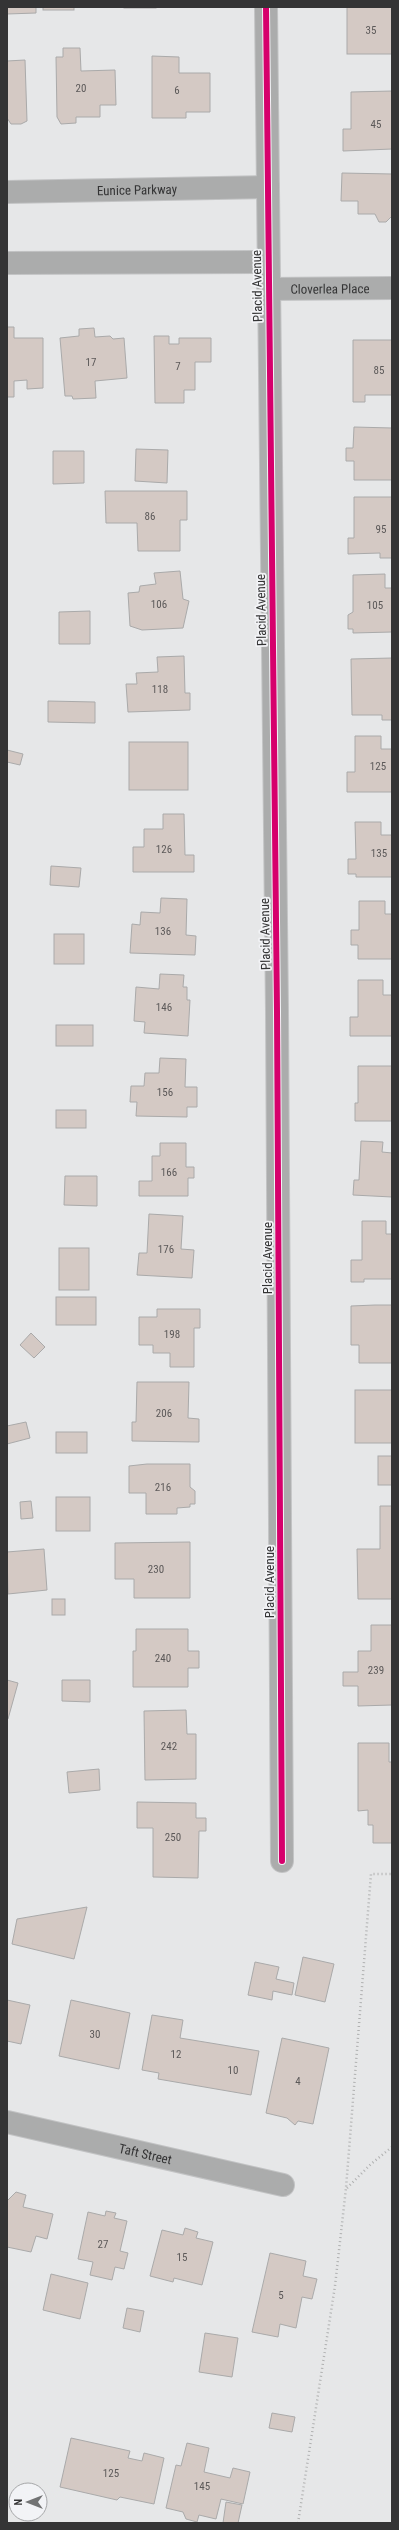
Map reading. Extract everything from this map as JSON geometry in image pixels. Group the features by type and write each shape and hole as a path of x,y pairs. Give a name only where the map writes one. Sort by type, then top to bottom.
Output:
{"street":[{"name":"Placid Avenue","path":"266,7 277,1019 282,1861"},
{"name":"Eunice Parkway","path":"7,192 268,187"},
{"path":"7,264 268,262"},
{"name":"Cloverlea Place","path":"268,289 392,288"},
{"name":"Taft Street","path":"7,2122 283,2185"}],"path":[{"path":"298,2523 335,2286 346,2188 370,1874 392,1874"},
{"path":"346,2188 370,2164 392,2147"}],"building":[{"path":"7,7 36,7 36,13 7,14"},
{"path":"43,7 74,7 74,10 43,10"},
{"path":"156,7 156,8 124,8"},
{"path":"347,7 392,7 392,54 347,54"},
{"path":"63,48 80,48 81,71 115,70 116,105 100,105 100,117 76,117 76,123 61,124 57,117 56,57 63,57"},
{"path":"152,56 179,57 179,73 210,73 210,112 186,112 186,118 152,118"},
{"path":"25,60 27,121 21,124 11,124 7,118 7,61"},
{"path":"392,91 392,149 343,151 343,129 351,129 351,92"},
{"path":"342,173 392,174 392,216 386,222 379,222 375,214 358,214 358,201 341,201"},
{"path":"7,327 14,327 14,338 43,338 43,388 27,389 27,380 14,381 14,397 7,397"},
{"path":"94,328 95,337 110,336 113,339 124,338 127,378 95,381 96,398 73,399 72,396 65,396 60,338 79,336 79,329"},
{"path":"154,336 169,336 169,344 179,344 179,338 211,338 211,362 195,362 195,390 184,390 184,403 155,403"},
{"path":"353,340 392,340 392,395 365,395 365,402 353,402"},
{"path":"354,427 392,428 392,480 354,480 354,461 346,461 346,448 353,448"},
{"path":"136,449 168,450 167,483 135,481"},
{"path":"53,451 84,451 84,483 53,484"},
{"path":"105,491 187,491 187,520 180,520 180,551 138,551 137,523 106,523"},
{"path":"354,497 392,497 392,558 380,558 380,553 348,554 348,538 354,538"},
{"path":"180,571 183,599 189,601 183,628 142,630 130,626 128,593 139,592 140,586 156,584 154,573"},
{"path":"385,574 385,588 392,588 392,632 353,633 353,629 348,629 348,615 353,612 353,575"},
{"path":"90,611 90,644 59,644 59,612"},
{"path":"184,656 185,693 190,693 190,710 128,712 126,684 137,684 136,673 158,672 157,657"},
{"path":"392,658 392,720 382,720 382,715 352,715 351,659"},
{"path":"48,701 95,702 95,723 48,722"},
{"path":"355,736 381,736 381,749 392,749 392,792 347,792 347,772 355,772"},
{"path":"129,742 188,742 188,790 129,790"},
{"path":"7,750 23,754 20,765 7,762"},
{"path":"163,814 184,814 185,855 194,855 194,872 133,872 133,847 144,847 144,829 163,829"},
{"path":"355,822 381,822 381,835 392,835 392,877 356,877 356,874 348,874 348,859 356,859"},
{"path":"51,866 81,868 79,887 50,885"},
{"path":"161,898 187,899 186,935 196,936 195,955 130,953 132,924 140,925 141,912 160,913"},
{"path":"359,901 385,901 385,914 392,914 392,959 358,959 358,945 351,945 351,930 359,930"},
{"path":"54,934 84,934 84,964 54,964"},
{"path":"160,974 184,975 183,987 187,987 187,1000 190,1000 188,1036 144,1033 145,1022 134,1021 136,987 159,989"},
{"path":"358,980 383,980 383,995 392,995 392,1036 350,1036 350,1017 358,1017"},
{"path":"56,1025 93,1025 93,1046 56,1046"},
{"path":"160,1058 186,1059 185,1087 197,1087 197,1107 187,1107 187,1117 136,1116 137,1102 130,1102 131,1086 144,1086 145,1073 159,1073"},
{"path":"358,1066 392,1066 392,1121 355,1121 355,1103 358,1103"},
{"path":"56,1110 86,1110 86,1128 56,1128"},
{"path":"361,1141 383,1142 382,1152 392,1153 392,1197 353,1195 354,1180 359,1180"},
{"path":"160,1143 186,1143 186,1167 194,1167 194,1178 188,1178 188,1196 139,1196 139,1181 152,1181 152,1156 160,1156"},
{"path":"65,1176 97,1176 97,1206 64,1205"},
{"path":"149,1214 183,1216 181,1249 194,1250 192,1278 137,1275 139,1253 147,1253"},
{"path":"362,1221 386,1221 386,1234 392,1234 392,1279 364,1279 364,1282 351,1282 351,1260 362,1260"},
{"path":"59,1248 89,1248 89,1290 59,1290"},
{"path":"56,1297 96,1297 96,1325 56,1325"},
{"path":"392,1305 392,1363 359,1363 359,1345 351,1345 351,1306"},
{"path":"157,1309 200,1309 200,1328 194,1328 194,1367 170,1367 170,1353 153,1353 153,1345 139,1345 139,1317 157,1317"},
{"path":"31,1333 45,1347 34,1358 20,1345"},
{"path":"137,1382 189,1382 188,1418 199,1419 199,1442 132,1441 132,1422 136,1422"},
{"path":"355,1390 392,1390 392,1443 355,1443"},
{"path":"26,1422 30,1438 7,1444 7,1426"},
{"path":"56,1432 87,1432 87,1453 56,1453"},
{"path":"378,1456 392,1456 392,1485 378,1485"},
{"path":"147,1464 190,1464 190,1487 195,1491 195,1504 190,1504 190,1507 177,1508 177,1514 146,1514 146,1493 129,1493 129,1466"},
{"path":"56,1497 90,1497 90,1531 56,1531"},
{"path":"31,1501 33,1518 21,1519 20,1502"},
{"path":"380,1506 392,1506 392,1599 358,1599 357,1549 380,1549"},
{"path":"190,1542 190,1598 134,1598 134,1579 115,1579 115,1543"},
{"path":"44,1549 47,1590 8,1594 7,1552"},
{"path":"52,1599 65,1599 65,1615 52,1615"},
{"path":"371,1625 392,1625 392,1705 358,1706 358,1686 343,1686 343,1672 358,1672 358,1651 371,1651"},
{"path":"136,1629 188,1629 188,1651 199,1651 199,1668 188,1668 188,1687 133,1687 133,1651 136,1651"},
{"path":"7,1680 18,1683 8,1719 7,1718"},
{"path":"62,1680 90,1680 90,1702 62,1701"},
{"path":"186,1710 187,1734 196,1734 196,1779 145,1780 144,1711"},
{"path":"358,1743 389,1743 389,1762 392,1762 392,1843 373,1843 373,1825 368,1825 368,1810 358,1811"},
{"path":"99,1769 100,1790 69,1793 67,1772"},
{"path":"137,1802 196,1803 196,1818 206,1818 206,1831 199,1831 198,1878 153,1877 153,1828 137,1828"},
{"path":"87,1907 74,1959 12,1944 17,1919"},
{"path":"303,1957 334,1964 325,2002 295,1995"},
{"path":"255,1962 279,1967 276,1979 294,1983 292,1995 273,1991 272,2000 248,1995"},
{"path":"7,2000 30,2005 21,2044 7,2041"},
{"path":"71,2000 130,2013 119,2069 59,2056"},
{"path":"152,2015 183,2020 180,2038 259,2051 251,2095 158,2079 159,2073 142,2070"},
{"path":"282,2038 329,2048 313,2124 298,2121 295,2125 287,2118 266,2113"},
{"path":"16,2192 26,2195 23,2207 53,2214 47,2239 36,2236 31,2252 7,2247 7,2201"},
{"path":"106,2211 116,2213 114,2218 127,2221 120,2251 128,2253 124,2269 115,2267 112,2280 90,2275 93,2262 78,2259 88,2212 105,2216"},
{"path":"185,2228 198,2232 196,2238 213,2242 202,2285 174,2278 173,2282 150,2276 162,2230 183,2235"},
{"path":"270,2253 306,2261 303,2276 317,2279 312,2299 302,2297 296,2328 280,2324 278,2337 252,2332"},
{"path":"51,2274 88,2283 80,2319 43,2310"},
{"path":"127,2308 144,2311 140,2332 123,2328"},
{"path":"205,2333 238,2338 232,2377 199,2372"},
{"path":"272,2413 295,2417 292,2432 269,2428"},
{"path":"71,2438 130,2451 128,2458 142,2461 144,2453 164,2458 154,2504 120,2497 117,2500 60,2487"},
{"path":"187,2443 209,2448 204,2472 230,2478 233,2468 250,2472 243,2504 221,2499 216,2519 199,2515 197,2522 186,2519 183,2512 166,2508 176,2465 181,2466"},
{"path":"226,2502 242,2505 238,2523 223,2523"}],"cycle path":[{"path":"266,7 277,1011 282,1861"}]}
